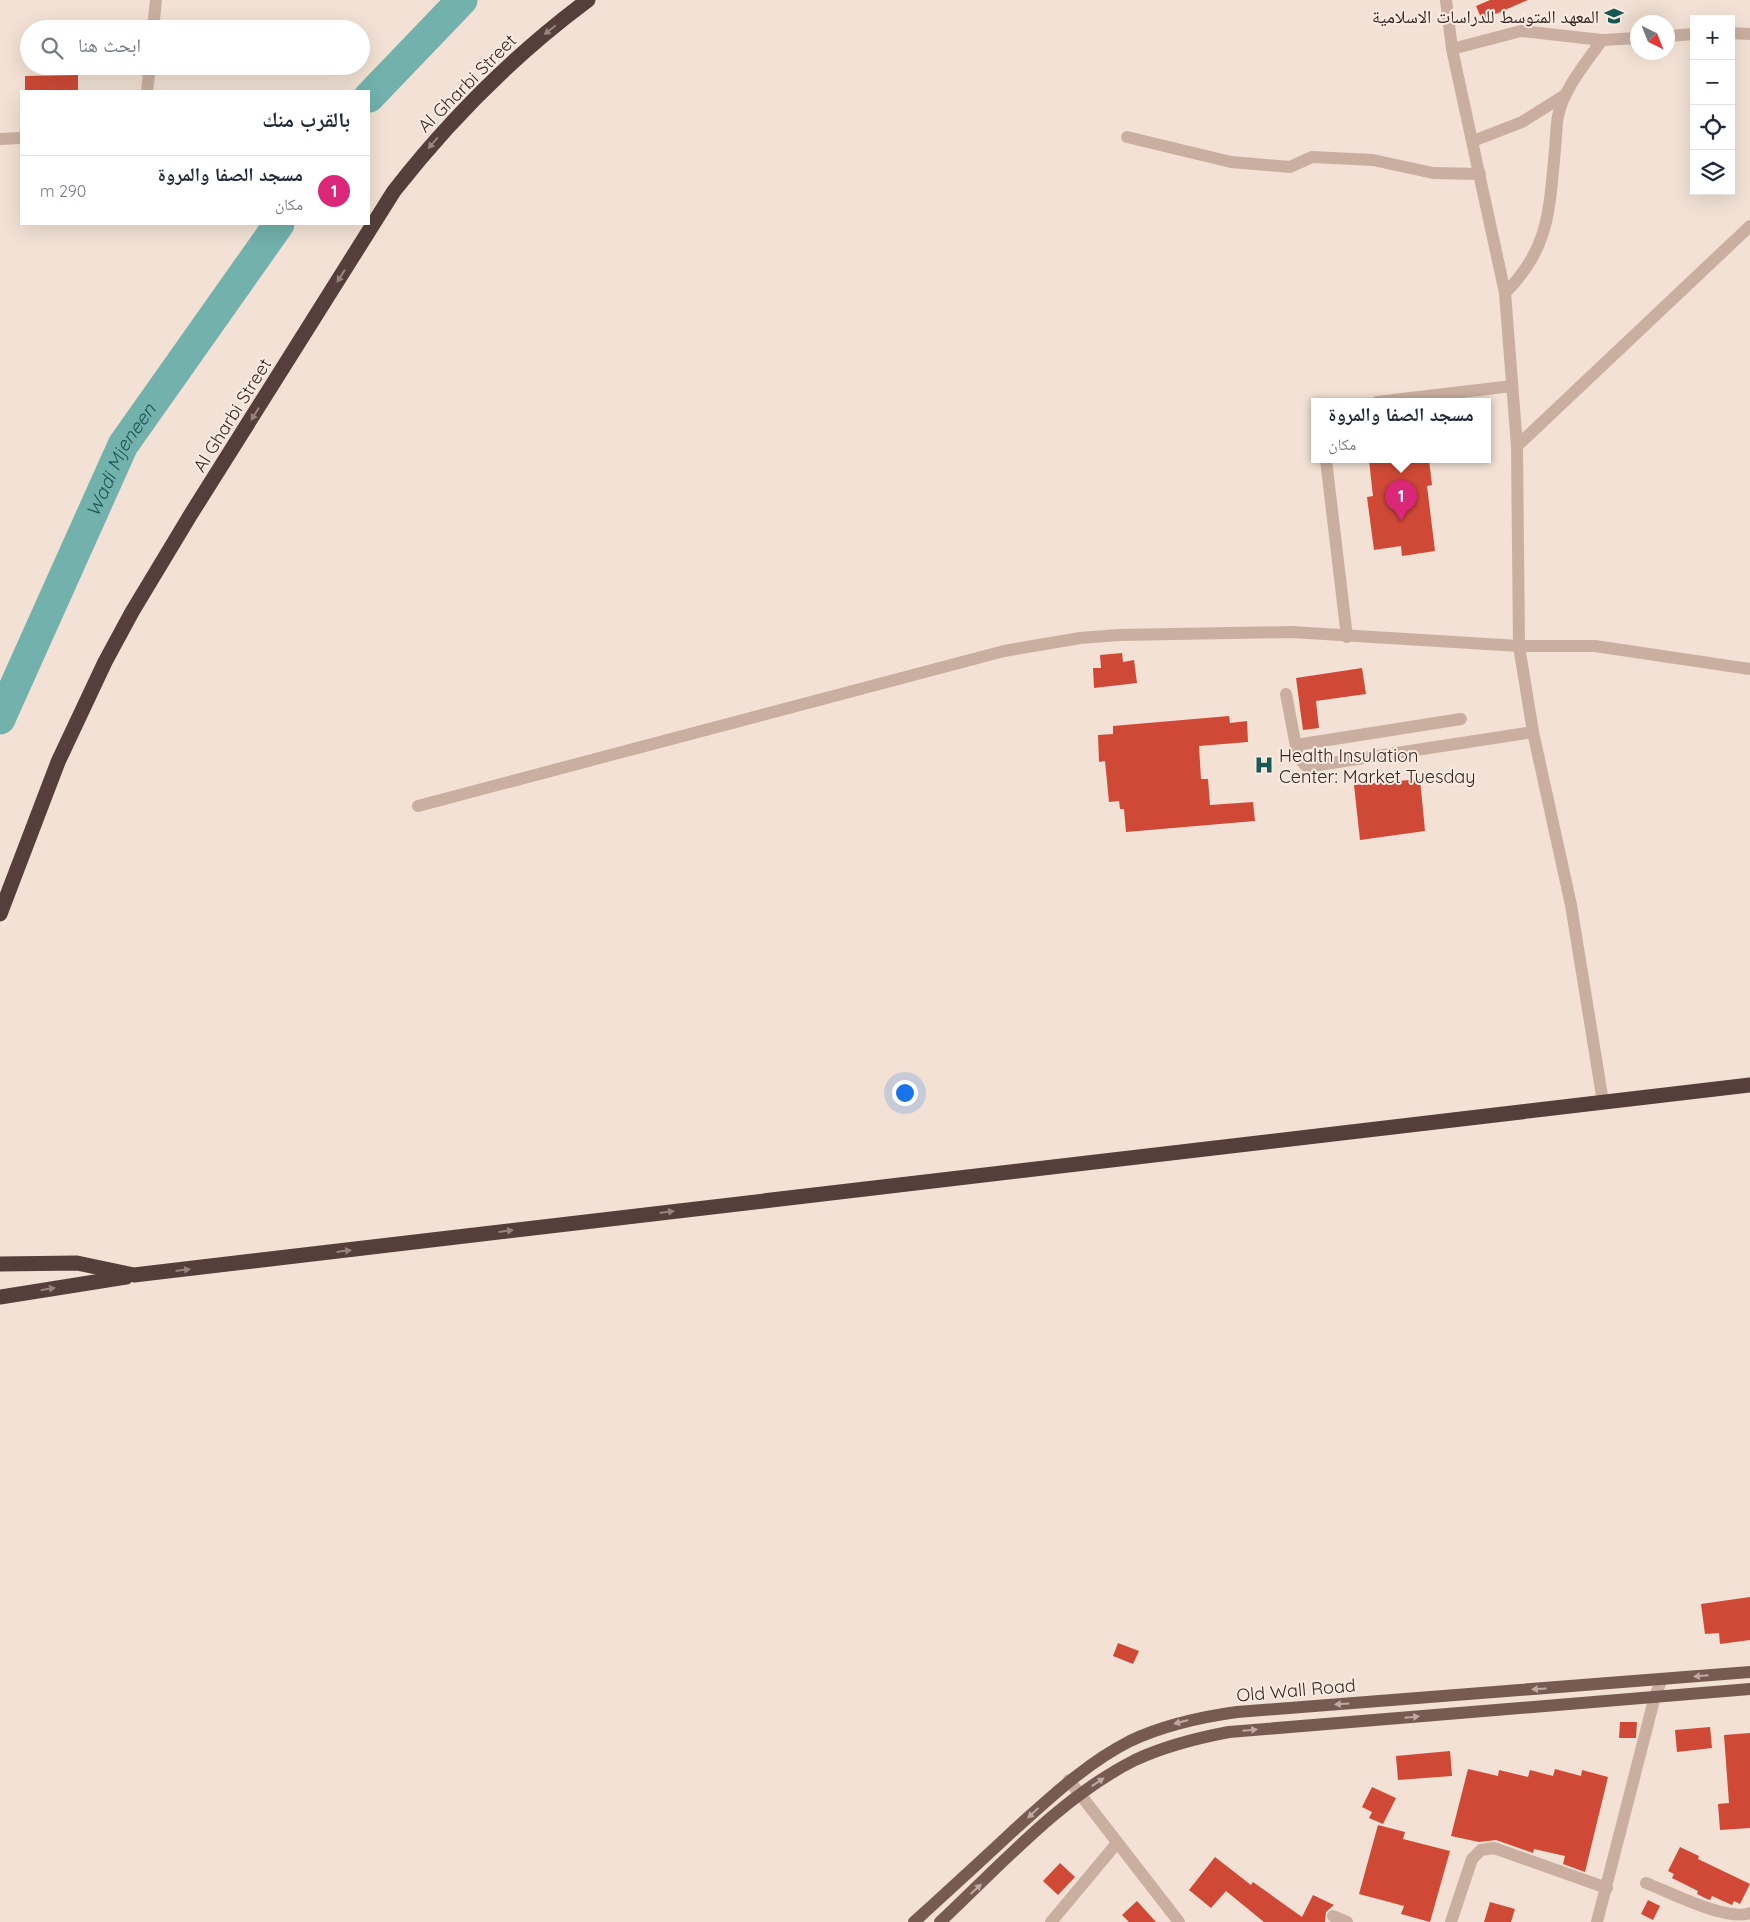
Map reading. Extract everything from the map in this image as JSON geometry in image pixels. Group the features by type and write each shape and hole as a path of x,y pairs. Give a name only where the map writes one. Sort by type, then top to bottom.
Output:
{"highway":[{"name":"Al Gharbi Street","path":"0,914 58,762 101,671 132,612 176,538 394,191 419,159 473,99 532,44 588,0"},
{"path":"0,1297 134,1275 1750,1085"},
{"path":"0,1264 77,1263 134,1275"}],"main road":[{"name":"Old Wall Road","path":"914,1922 1069,1780 1099,1759 1131,1741 1165,1727 1200,1717 1236,1712 1750,1672"},
{"name":"Old Wall Road","path":"940,1922 1080,1794 1107,1776 1151,1754 1197,1738 1229,1732 1750,1689"}],"street":[{"path":"154,20 156,0"},
{"path":"1446,0 1452,50 1505,294 1517,446 1519,646 1533,732 1571,905 1603,1102"},
{"path":"1452,50 1521,31 1602,40 1630,38"},
{"path":"1735,33 1750,34"},
{"path":"1675,35 1690,34"},
{"path":"1505,294 1523,275 1539,247 1548,220 1558,115 1565,95 1602,40"},
{"path":"147,90 149,75"},
{"path":"1473,141 1522,122 1565,95"},
{"path":"1127,137 1231,162 1290,167 1312,157 1373,160 1433,173 1480,174"},
{"path":"0,139 20,138"},
{"path":"1517,446 1750,226"},
{"path":"1411,398 1512,386"},
{"path":"1326,463 1347,637"},
{"path":"418,806 1004,651 1042,643 1118,635 1196,632 1292,632 1347,637 1519,646 1595,646 1750,669"},
{"path":"1286,694 1301,762 1312,766 1533,732"},
{"path":"1296,745 1461,720"},
{"path":"1597,1922 1655,1696 1662,1679"},
{"path":"1069,1780 1179,1922"},
{"path":"1051,1922 1117,1842"},
{"path":"1451,1922 1472,1858 1481,1850 1494,1848 1607,1888"},
{"path":"1646,1882 1723,1915 1745,1916 1750,1913"},
{"path":"1333,1916 1348,1922"}],"building":[{"path":"1490,0 1528,0 1482,20 1476,6"},
{"path":"78,75 78,90 25,90 25,76"},
{"path":"1369,463 1429,463 1432,485 1427,486 1435,551 1402,556 1401,546 1374,550 1367,497 1373,496"},
{"path":"1122,653 1123,662 1134,660 1137,683 1094,688 1093,668 1101,668 1100,655"},
{"path":"1362,668 1366,694 1316,701 1319,728 1303,730 1296,678"},
{"path":"1229,716 1230,723 1247,721 1248,742 1199,746 1201,779 1208,779 1210,805 1253,802 1255,821 1126,832 1124,809 1120,809 1119,801 1109,802 1105,761 1099,762 1098,735 1113,734 1113,726"},
{"path":"1420,779 1425,831 1360,840 1354,785"},
{"path":"1750,1597 1750,1640 1720,1644 1719,1633 1705,1634 1701,1604"},
{"path":"1118,1643 1139,1651 1133,1664 1113,1656"},
{"path":"1620,1722 1637,1722 1636,1738 1619,1738"},
{"path":"1710,1727 1712,1748 1677,1752 1675,1730"},
{"path":"1750,1733 1750,1828 1720,1830 1718,1804 1729,1803 1724,1735"},
{"path":"1450,1751 1452,1776 1398,1780 1396,1756"},
{"path":"1468,1769 1498,1776 1499,1770 1528,1777 1530,1770 1553,1776 1555,1769 1581,1776 1582,1770 1608,1777 1585,1872 1563,1864 1565,1856 1534,1849 1533,1853 1496,1840 1479,1842 1451,1836"},
{"path":"1372,1787 1396,1798 1383,1824 1369,1818 1372,1812 1362,1807"},
{"path":"1378,1825 1405,1832 1403,1839 1450,1851 1430,1922 1401,1914 1404,1906 1359,1894"},
{"path":"1680,1847 1699,1856 1698,1859 1750,1884 1740,1904 1734,1901 1732,1905 1712,1896 1710,1900 1707,1899 1697,1894 1698,1891 1672,1878 1674,1874 1668,1871"},
{"path":"1215,1857 1251,1885 1253,1882 1302,1917 1313,1895 1334,1905 1326,1912 1325,1922 1264,1922 1226,1891 1211,1908 1189,1890"},
{"path":"1060,1863 1075,1877 1058,1895 1043,1881"},
{"path":"1648,1900 1660,1906 1653,1920 1641,1914"},
{"path":"1137,1901 1156,1922 1129,1922 1122,1915"},
{"path":"1490,1902 1515,1909 1511,1922 1484,1922"}],"waterway":[{"name":"Wadi Mjeneen","path":"370,96 462,0"},
{"name":"Wadi Mjeneen","path":"0,719 123,445 278,225"}],"place":[{"name":"المعهد المتوسط للدراسات الاسلامية","path":"1614,16"},
{"name":"مسجد الصفا والمروة","path":"1401,521"},
{"name":"Health Insulation Center: Market Tuesday","path":"1264,765"}]}
